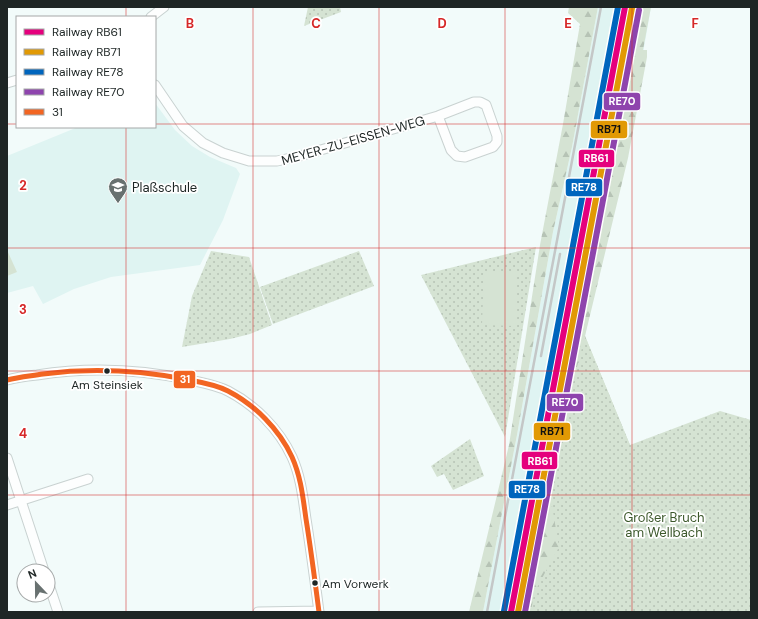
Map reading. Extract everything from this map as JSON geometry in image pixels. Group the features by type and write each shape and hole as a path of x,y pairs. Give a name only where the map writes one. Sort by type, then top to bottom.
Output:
{"street":[{"path":"152,16 164,7"},
{"name":"MEYER-ZU-EISSEN-WEG","path":"156,86 184,126 203,143 223,153 249,161 277,161 300,156 438,116 474,102 480,102 486,105 497,136 497,142 493,147 465,157 457,156 451,150 438,116"},
{"path":"7,380 47,373 78,370 117,370 147,373 176,377 210,385 227,391 258,412 282,438 297,470 304,504 319,612 258,612"},
{"path":"7,458 41,563"},
{"path":"7,505 88,479"}],"shaded area":[{"path":"598,7 651,7 634,106 526,612 483,612 517,435 553,232 572,147"},
{"name":"Plaßschule","path":"156,104 175,130 192,146 210,157 236,168 240,174 223,220 200,265 111,277 74,289 43,304 33,286 7,293 7,156 76,128 156,128"}],"green space":[{"path":"308,7 340,7 341,12 304,26"},
{"path":"569,7 598,7 572,147 553,232 517,435 483,612 469,612 509,445 540,245 580,24 568,13"},
{"name":"Großer Bruch am Wellbach","path":"630,7 651,7 643,50 647,50 647,57 628,158 585,336 630,445 751,421 751,612 517,612"},
{"path":"536,247 505,437 421,275"},
{"path":"7,250 17,272 7,276"},
{"path":"211,251 249,257 272,325 250,334 230,339 182,347 192,296"},
{"path":"359,251 374,286 273,324 260,287"},
{"path":"484,271 517,272 515,326 482,325"},
{"name":"Großer Bruch am Wellbach","path":"585,336 630,445 720,411 751,420 751,612 531,612 534,593 559,547 551,500 556,459 569,398"},
{"path":"470,439 484,476 453,490 444,474 437,477 431,466"}],"railway":[{"path":"487,612 601,7"},
{"path":"541,356 560,254"}],"rail line":[{"name":"RE78","path":"504,611 618,7"},
{"name":"RB61","path":"511,612 625,7"},
{"name":"RB71","path":"518,612 632,8"},
{"name":"RE70","path":"525,612 639,10"}],"transit line":[{"name":"31","path":"7,380 61,372 131,372 166,376 212,385 228,391 248,403 265,419 280,437 287,447 295,465 303,495 319,612"}],"place":[{"name":"Plaßschule","path":"118,204"},
{"name":"Am Steinsiek","path":"107,371"},
{"name":"Am Vorwerk","path":"315,583"}]}
